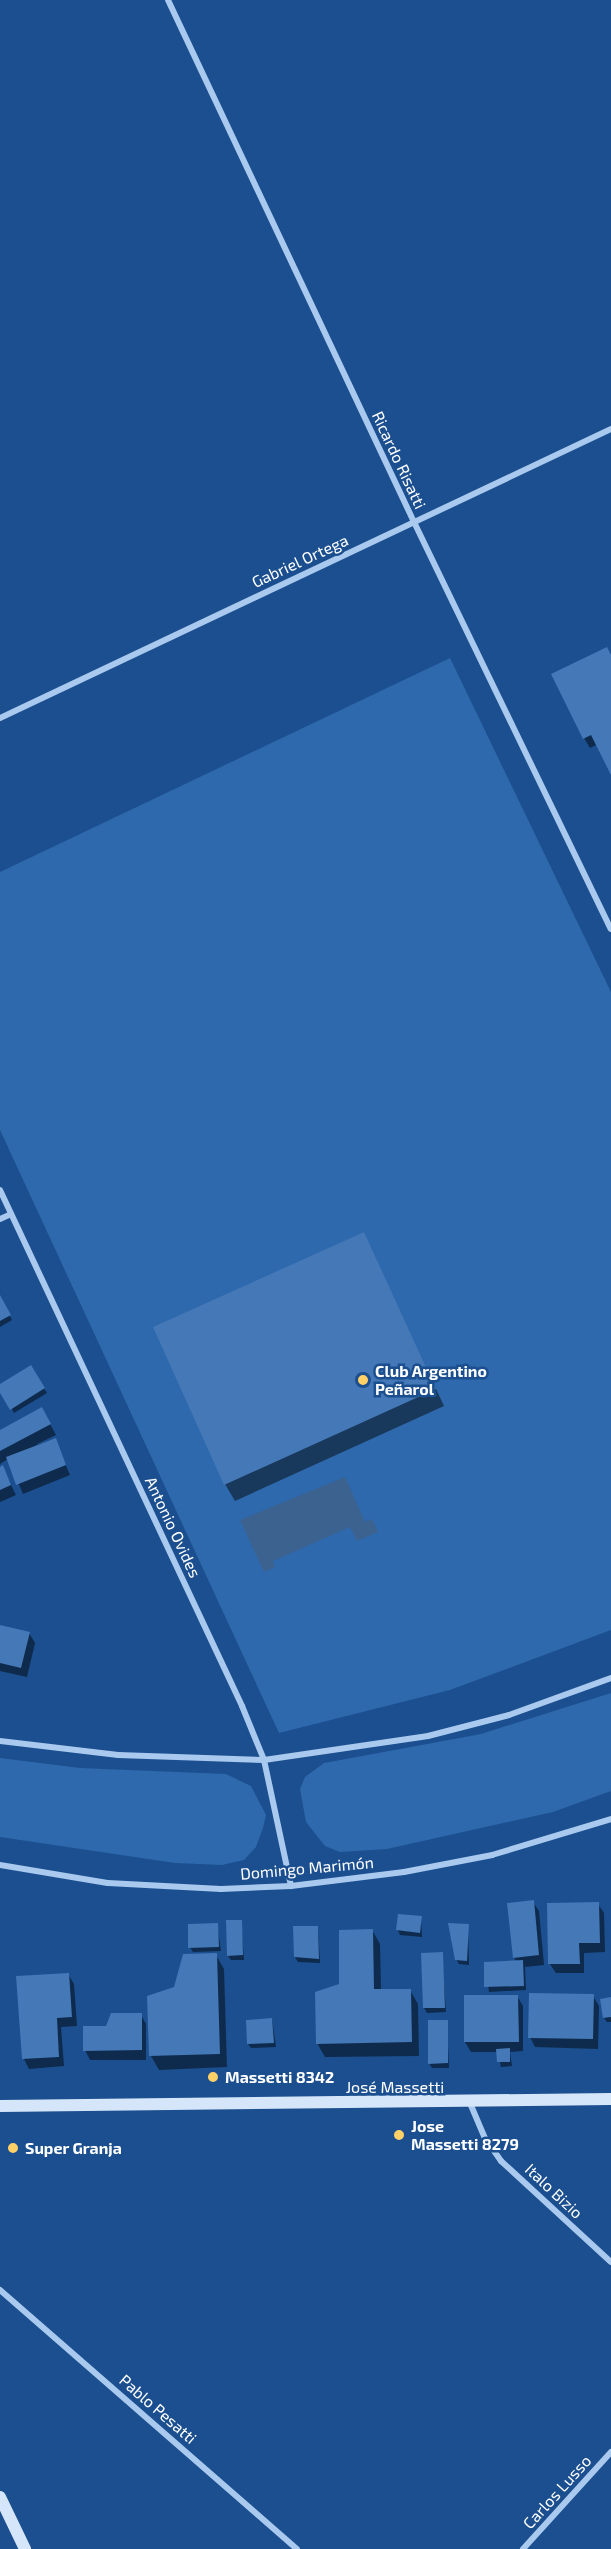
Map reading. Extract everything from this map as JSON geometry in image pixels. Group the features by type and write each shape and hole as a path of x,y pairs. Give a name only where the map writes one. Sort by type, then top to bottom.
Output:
{"main road":[{"name":"José Massetti","path":"0,2106 470,2103 611,2099"},
{"path":"0,2497 26,2549"}],"street":[{"name":"Ricardo Risatti","path":"168,0 414,522 611,929"},
{"name":"Gabriel Ortega","path":"0,718 611,429"},
{"name":"Antonio Ovides","path":"0,1190 264,1760 291,1886"},
{"path":"0,1219 11,1214"},
{"path":"0,1741 118,1755 264,1760 428,1736 509,1715 611,1678"},
{"name":"Domingo Marimón","path":"0,1864 108,1883 222,1889 291,1886 404,1872 492,1855 611,1820"},
{"name":"Italo Bizio","path":"470,2103 485,2138 501,2161 611,2262"},
{"name":"Pablo Pesatti","path":"0,2290 297,2549"},
{"name":"Carlos Lusso","path":"523,2549 611,2452"}],"shaded area":[{"name":"Club Argentino Peñarol","path":"450,658 611,992 611,1630 450,1690 279,1733 0,1130 0,872"},
{"path":"345,1477 365,1522 372,1519 378,1532 357,1541 350,1527 273,1561 275,1567 264,1572 240,1520"},
{"path":"611,1693 611,1791 553,1812 387,1849 340,1852 325,1846 306,1822 300,1789 305,1777 324,1763 481,1734"},
{"path":"0,1758 80,1768 226,1774 251,1786 266,1815 263,1828 256,1847 244,1860 222,1865 175,1863 0,1837"}],"building":[{"path":"607,647 611,655 611,775 591,735 583,739 551,674"},
{"path":"364,1232 436,1389 224,1485 153,1327"},
{"path":"0,1295 11,1315 0,1321"},
{"path":"31,1365 45,1388 10,1410 0,1393 0,1384"},
{"path":"42,1407 51,1424 0,1451 0,1430"},
{"path":"56,1438 66,1465 16,1485 6,1457"},
{"path":"3,1465 11,1485 0,1490 0,1467"},
{"path":"0,1625 30,1632 21,1668 0,1663"},
{"path":"534,1900 539,1955 513,1958 507,1903"},
{"path":"599,1902 600,1943 579,1943 580,1964 548,1964 547,1903"},
{"path":"398,1914 422,1916 420,1933 396,1930"},
{"path":"226,1920 242,1920 243,1955 227,1956"},
{"path":"218,1923 219,1947 188,1948 188,1924"},
{"path":"448,1923 469,1924 467,1961 455,1960"},
{"path":"293,1926 318,1926 319,1959 294,1957"},
{"path":"373,1929 374,1989 411,1989 412,2042 316,2044 315,1992 339,1984 339,1930"},
{"path":"443,1952 445,2008 423,2008 421,1953"},
{"path":"217,1953 220,2054 149,2056 147,1996 174,1987 183,1954"},
{"path":"523,1960 524,1986 484,1987 484,1962"},
{"path":"69,1973 72,2017 57,2018 59,2057 22,2059 16,1976"},
{"path":"529,1993 594,1994 593,2039 528,2038"},
{"path":"464,1995 518,1995 519,2042 464,2042"},
{"path":"611,1997 611,2017 603,2018 600,1999"},
{"path":"111,2013 142,2013 142,2050 83,2051 83,2026 106,2026"},
{"path":"272,2018 274,2043 247,2044 246,2020"},
{"path":"428,2020 448,2020 448,2063 428,2064"},
{"path":"510,2048 510,2062 497,2062 496,2049"}],"place":[{"name":"Club Argentino Peñarol","path":"363,1380"},
{"name":"Massetti 8342","path":"213,2077"},
{"name":"Jose Massetti 8279","path":"399,2135"},
{"name":"Super Granja","path":"13,2148"}]}
